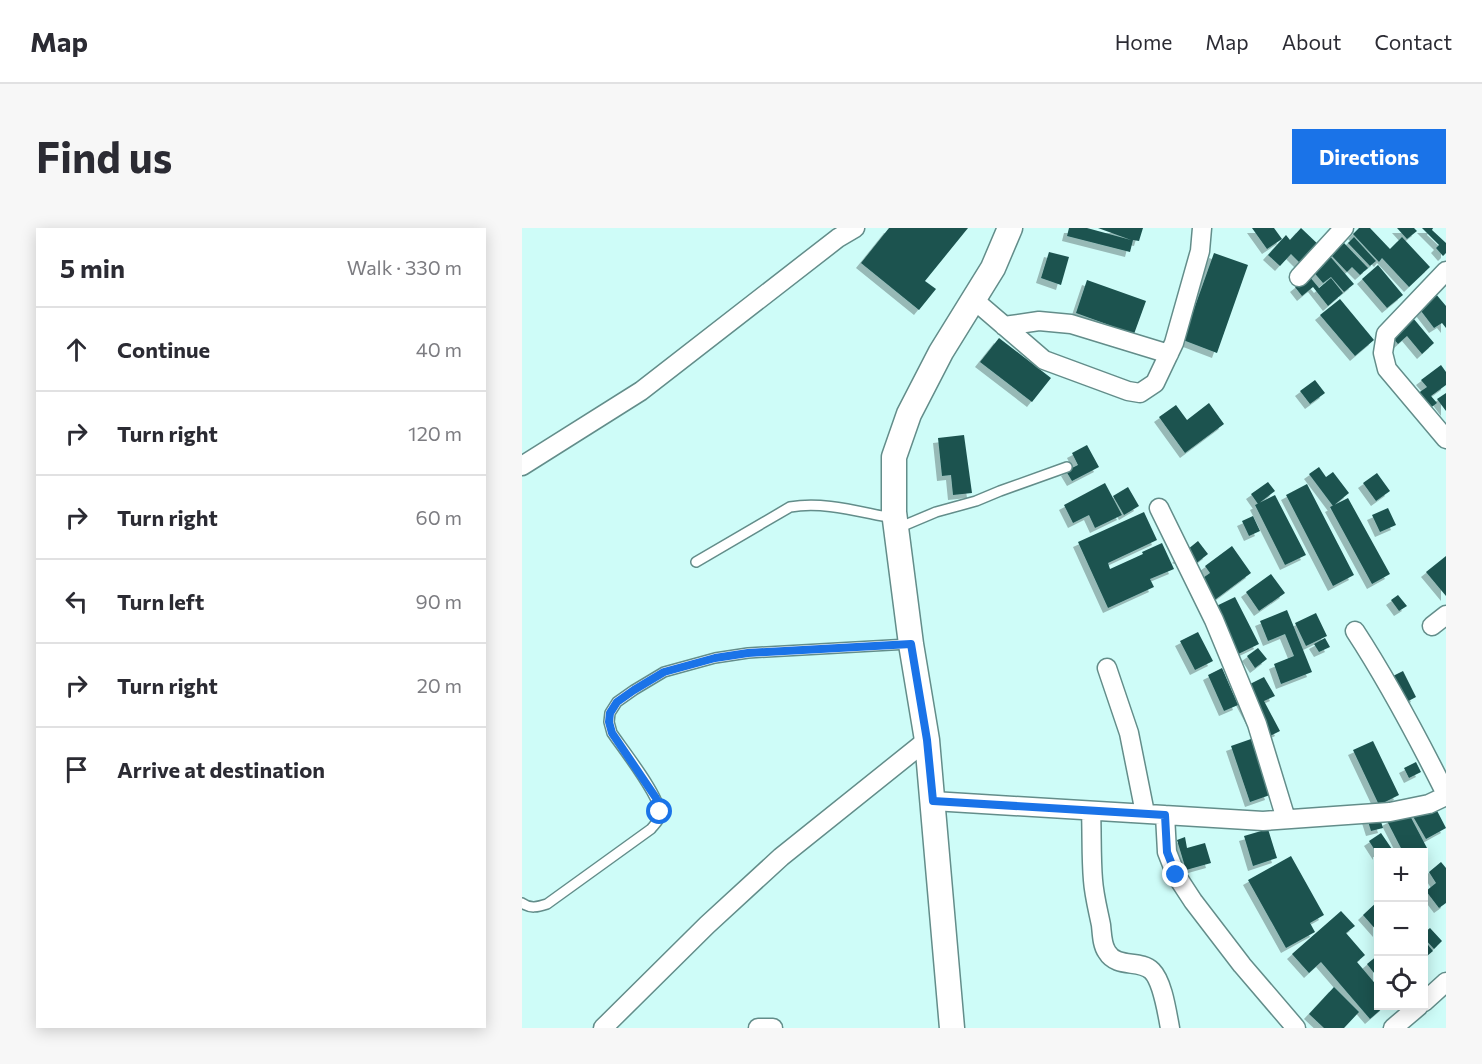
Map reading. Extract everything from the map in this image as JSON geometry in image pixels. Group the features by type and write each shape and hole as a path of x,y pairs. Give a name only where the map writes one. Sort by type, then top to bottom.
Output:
{"street":[{"path":"522,466 641,391 828,235 855,228"},
{"path":"952,1028 927,740 911,644 895,523 894,457 909,414 941,352 993,268 1010,228"},
{"path":"973,299 1044,360 1128,391 1140,393 1155,383 1174,343 1200,251 1202,228"},
{"path":"1299,277 1344,228"},
{"path":"1446,271 1386,334 1383,353 1387,369 1446,439"},
{"path":"1004,326 1039,321 1071,324 1168,354"},
{"path":"1159,508 1214,620 1257,724 1286,819"},
{"path":"933,801 1263,820 1390,812 1429,804 1446,795 1412,725 1382,672 1355,631"},
{"path":"1107,668 1129,733 1145,813"},
{"path":"603,1028 707,925 781,857 927,740"},
{"path":"1092,811 1093,880 1107,953 1116,960 1143,965 1151,970 1161,989 1170,1028"},
{"path":"1165,815 1167,852 1176,875 1242,965 1296,1028"},
{"path":"1428,998 1446,982"},
{"path":"1393,1028 1413,1010"},
{"path":"758,1028 772,1028"}],"lane":[{"path":"696,562 790,507 804,504 822,505 895,523 976,501 1067,467"},
{"path":"522,903 538,907 547,904 651,829 658,820 660,812 656,798 612,733 609,722 610,713 617,702 634,690 664,672 715,658 748,653 911,644"}],"building":[{"path":"889,228 968,228 925,281 936,289 919,310 861,263"},
{"path":"1069,228 1087,228 1131,240 1098,228 1143,228 1139,241 1133,240 1130,252 1067,236"},
{"path":"1252,228 1274,228 1282,239 1267,249"},
{"path":"1301,228 1321,247 1303,266 1291,254 1280,266 1268,255 1286,235 1290,240"},
{"path":"1359,228 1370,228 1390,249 1402,237 1430,267 1409,287 1382,258 1379,262 1353,234"},
{"path":"1397,228 1414,228 1417,231 1407,239"},
{"path":"1422,228 1433,228 1432,230 1446,243 1446,253 1443,256 1436,248 1439,245"},
{"path":"1354,237 1376,261 1370,266 1348,243"},
{"path":"1344,243 1368,268 1360,275 1352,267 1347,272 1331,255"},
{"path":"1049,252 1069,257 1061,285 1041,278"},
{"path":"1214,253 1248,265 1217,353 1183,340"},
{"path":"1328,254 1354,284 1344,292 1331,277 1323,283 1311,269"},
{"path":"1378,265 1403,295 1387,308 1362,279"},
{"path":"1309,276 1319,288 1331,278 1343,293 1328,306 1313,287 1302,296 1295,287"},
{"path":"1087,280 1146,301 1134,334 1076,313"},
{"path":"1435,293 1446,306 1446,328 1442,323 1434,328 1418,307"},
{"path":"1340,299 1374,340 1355,356 1320,315"},
{"path":"1408,312 1434,343 1422,354 1407,336 1398,344 1386,330"},
{"path":"999,338 1051,378 1032,402 980,362"},
{"path":"1441,365 1446,372 1446,385 1431,396 1437,403 1425,412 1414,396 1427,387 1421,380"},
{"path":"1315,380 1325,393 1310,404 1300,391"},
{"path":"1446,393 1446,411 1437,399"},
{"path":"1209,403 1224,424 1185,453 1159,417 1176,405 1187,420"},
{"path":"964,435 972,493 953,495 951,475 942,476 938,438"},
{"path":"1087,445 1099,467 1072,481 1066,471 1078,465 1072,453"},
{"path":"1319,467 1326,477 1333,472 1349,493 1333,506 1309,474"},
{"path":"1377,473 1390,491 1376,501 1363,483"},
{"path":"1268,482 1275,491 1258,504 1251,494"},
{"path":"1105,483 1122,515 1095,528 1089,515 1073,523 1064,505"},
{"path":"1307,484 1354,575 1333,586 1286,495"},
{"path":"1128,487 1139,506 1124,515 1113,496"},
{"path":"1275,495 1306,555 1285,565 1255,505"},
{"path":"1348,498 1390,574 1372,584 1330,507"},
{"path":"1388,508 1396,525 1380,532 1372,515"},
{"path":"1144,512 1157,540 1108,563 1110,569 1162,543 1174,569 1150,579 1154,587 1108,608 1078,542"},
{"path":"1253,516 1260,531 1249,536 1242,521"},
{"path":"1198,541 1208,554 1194,565 1177,558"},
{"path":"1232,546 1251,573 1212,602 1197,582 1210,573 1205,566"},
{"path":"1446,556 1446,596 1426,572"},
{"path":"1271,574 1285,593 1259,611 1246,592"},
{"path":"1398,595 1407,606 1399,611 1391,600"},
{"path":"1235,597 1259,644 1232,657 1208,610"},
{"path":"1287,610 1312,672 1281,684 1274,664 1294,656 1285,634 1268,641 1260,621"},
{"path":"1316,613 1327,636 1306,646 1295,623"},
{"path":"1198,632 1213,661 1195,670 1180,641"},
{"path":"1325,638 1330,647 1319,652 1314,644"},
{"path":"1258,648 1267,659 1255,668 1247,656"},
{"path":"1222,668 1238,705 1224,711 1208,675"},
{"path":"1403,671 1416,697 1397,707 1383,681"},
{"path":"1264,677 1275,696 1264,701 1280,731 1262,740 1236,691"},
{"path":"1251,739 1270,795 1250,802 1231,746"},
{"path":"1373,741 1399,795 1379,805 1353,750"},
{"path":"1416,762 1421,772 1409,778 1404,768"},
{"path":"1432,801 1446,828 1426,839 1411,813"},
{"path":"1407,810 1427,848 1401,848 1387,821"},
{"path":"1378,812 1383,828 1371,831 1366,815"},
{"path":"1268,829 1277,858 1253,866 1244,836"},
{"path":"1381,833 1391,848 1374,849 1369,841"},
{"path":"1185,837 1187,848 1205,843 1211,863 1186,870 1177,840"},
{"path":"1291,856 1324,915 1310,923 1315,932 1286,948 1248,880"},
{"path":"1441,862 1446,868 1446,903 1439,908 1428,894 1428,889 1436,883 1429,872"},
{"path":"1374,905 1374,927 1363,915"},
{"path":"1341,911 1355,926 1346,933 1365,955 1357,962 1374,982 1374,1010 1380,1010 1370,1019 1321,962 1309,973 1292,954"},
{"path":"1430,928 1442,941 1434,949 1428,942"},
{"path":"1428,945 1433,951 1428,955"},
{"path":"1374,958 1374,973 1367,964"},
{"path":"1334,987 1359,1012 1344,1028 1324,1028 1309,1014"}],"route":[{"path":"660,812 656,798 612,733 609,722 610,713 617,702 634,690 664,672 715,658 748,653 911,644 927,740 933,801 1165,815 1167,852 1176,875"}]}
